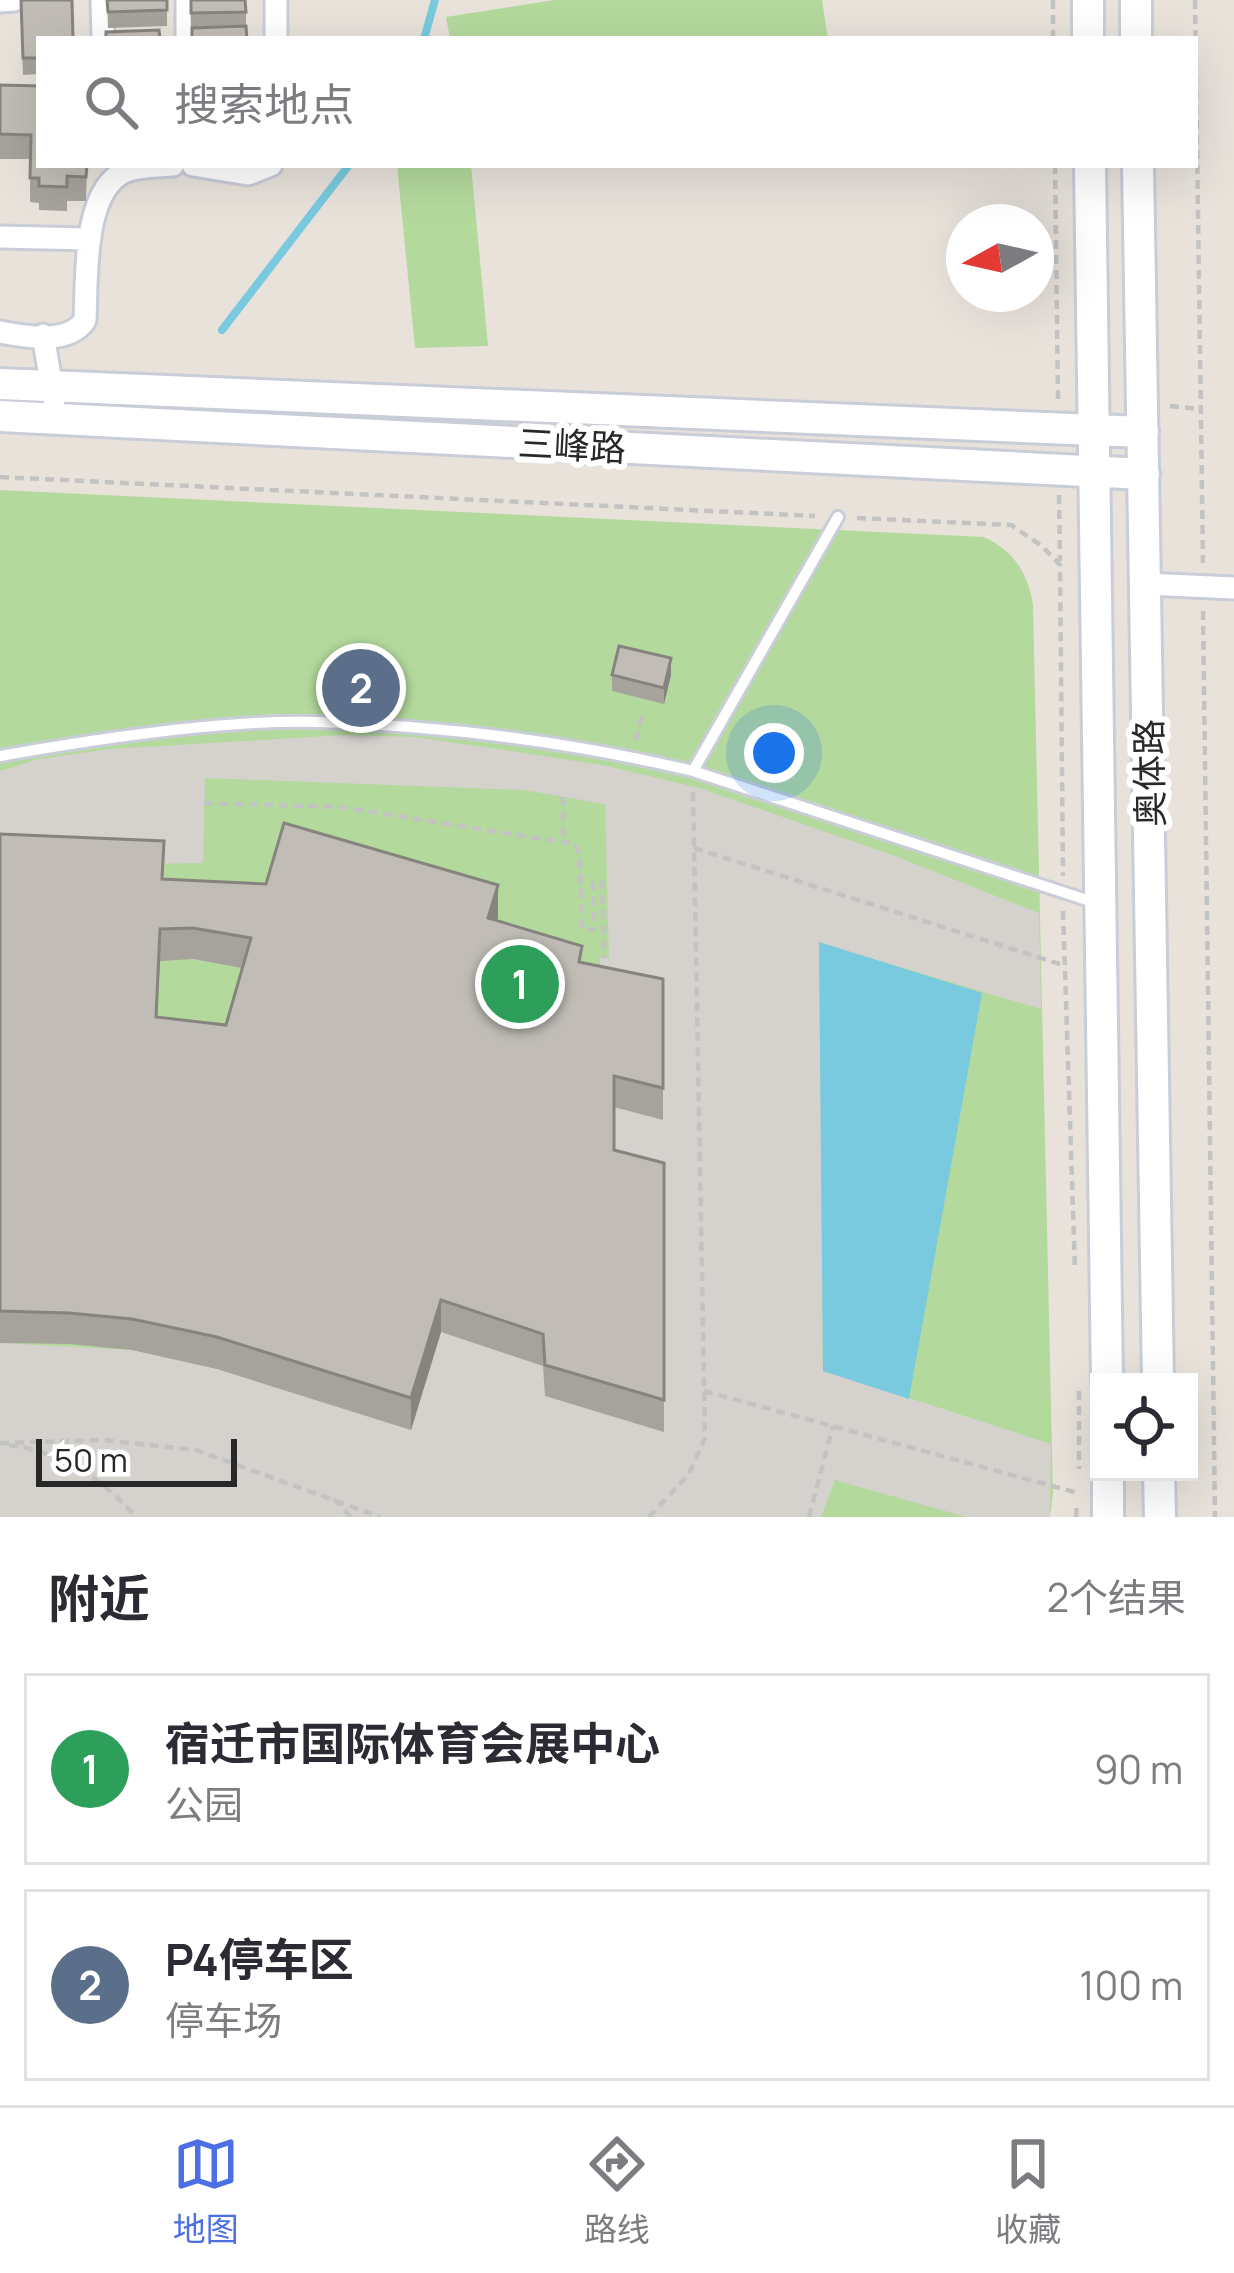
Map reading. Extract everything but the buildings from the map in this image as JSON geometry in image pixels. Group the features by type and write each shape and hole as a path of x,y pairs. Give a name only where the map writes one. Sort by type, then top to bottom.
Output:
{"main road":[{"path":"1088,0 1088,36"},
{"path":"1136,0 1136,36"},
{"name":"奥体路","path":"1090,168 1100,979 1093,1373"},
{"name":"奥体路","path":"1138,168 1158,1373"},
{"name":"三峰路","path":"0,384 1143,432"},
{"name":"三峰路","path":"0,416 1144,474"},
{"path":"1108,1481 1108,1517"},
{"path":"1160,1481 1160,1517"}],"street":[{"path":"0,1 14,0"},
{"path":"102,0 103,36"},
{"path":"187,0 187,36"},
{"path":"276,0 276,36"},
{"path":"0,332 67,336 85,320 88,239 105,176 152,168"},
{"path":"211,168 248,174 263,168"},
{"path":"0,237 88,239"},
{"path":"43,335 58,419"},
{"path":"1146,584 1234,588"}],"lane":[{"path":"693,771 838,517"},
{"path":"0,756 194,729 316,722 448,731 632,757 693,771 1099,904"}],"path":[{"path":"1053,0 1053,36"},
{"path":"1195,0 1195,36"},
{"path":"1055,168 1058,429"},
{"path":"1197,168 1215,1517"},
{"path":"1059,469 1064,966 1075,1273"},
{"path":"0,477 1011,525 1042,546 1060,566"},
{"path":"632,757 643,710"},
{"path":"649,1517 689,1474 705,1438 693,771"},
{"path":"562,797 563,842"},
{"path":"204,803 340,807 574,844 580,851 582,929 594,929 593,883 602,882 604,958"},
{"path":"694,848 1100,979"},
{"path":"704,1391 1078,1493"},
{"path":"1076,1517 1090,1408"},
{"path":"809,1517 833,1426"},
{"path":"0,1443 102,1440 196,1450 380,1517"},
{"path":"0,1443 44,1450 74,1464 136,1517"},
{"path":"332,1498 351,1517"}],"green space":[{"path":"554,0 822,0 828,36 449,36 446,17"},
{"path":"397,168 471,168 488,346 415,348"},
{"path":"0,490 984,537 1011,556 1023,573 1033,605 1050,1517 0,1517"}],"shaded area":[{"path":"344,735 414,737 518,752 607,766 699,788 895,856 1039,913 1041,1009 819,943 823,1370 1051,1444 1050,1517 966,1517 835,1480 821,1517 0,1517 0,1343 132,1350 217,1369 411,1430 441,1332 543,1366 664,1431 664,1195 614,1181 614,1107 662,1119 601,998 600,958 609,958 605,804 524,790 205,778 203,863 0,866 0,771 39,759 110,749"}],"water":[{"path":"819,942 982,993 909,1399 823,1371"}],"waterway":[{"path":"425,36 435,0"},
{"path":"222,330 347,168"}],"place":[{"name":"P4停车区","path":"361,688"},
{"name":"宿迁市国际体育会展中心","path":"520,984"}]}
